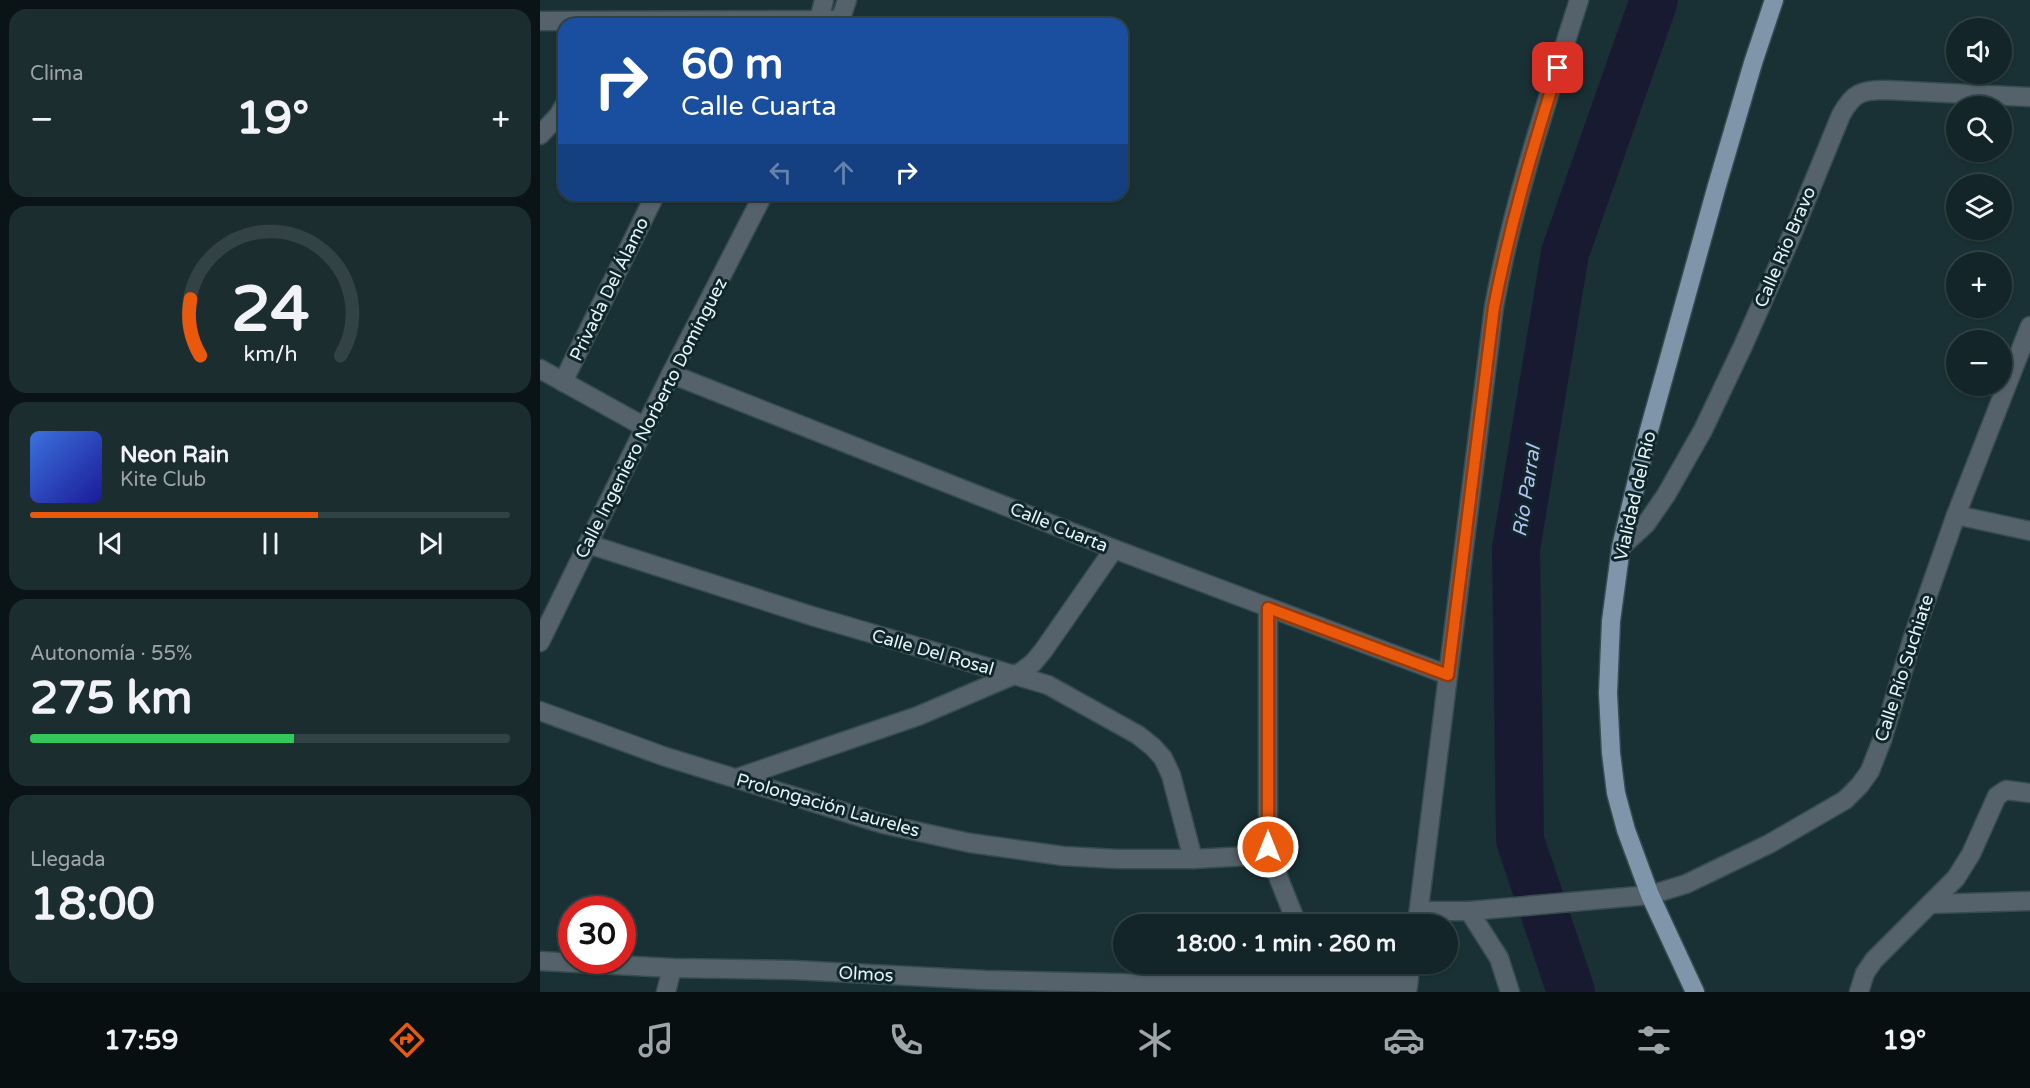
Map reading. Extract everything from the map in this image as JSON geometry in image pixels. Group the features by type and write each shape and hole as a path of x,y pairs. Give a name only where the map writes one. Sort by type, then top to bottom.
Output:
{"main road":[{"name":"Vialidad del Río","path":"1695,992 1650,895 1618,802 1611,753 1608,693 1611,621 1621,547 1648,434 1753,63 1774,0"}],"street":[{"path":"820,18 824,0"},
{"path":"841,18 847,0"},
{"path":"1418,914 1494,307 1504,252 1521,189 1579,0"},
{"path":"540,21 558,22"},
{"name":"Calle Río Bravo","path":"1621,547 1646,524 1666,495 1702,430 1748,335 1791,237 1840,115 1848,103 1857,94 1872,90 2030,98"},
{"path":"540,135 558,116"},
{"name":"Privada Del Álamo","path":"563,382 652,201"},
{"name":"Calle Ingeniero Norberto Domínguez","path":"542,634 760,201"},
{"name":"Calle Río Suchiate","path":"1442,914 1650,895 1695,881 1769,844 1836,806 1860,785 1870,771 1882,740 1913,637 1956,516 2030,326"},
{"path":"540,369 645,426"},
{"name":"Calle Cuarta","path":"671,374 1114,549 1448,675"},
{"path":"1956,516 2030,531"},
{"name":"Calle Del Rosal","path":"588,543 812,616 1048,685 1138,735 1163,758 1171,775 1193,859"},
{"path":"738,778 918,716 1015,675 1033,663 1043,651 1114,549"},
{"path":"1268,608 1269,855 1293,914"},
{"name":"Prolongación Laureles","path":"540,711 663,756 883,824 970,843 1117,859 1193,859 1269,855"},
{"path":"1859,992 1865,973 1874,960 1956,878 1971,854 1997,796 2006,790 2030,793"},
{"path":"1930,904 2030,901"},
{"path":"1475,910 1499,958 1510,992"},
{"name":"Olmos","path":"540,961 672,968 794,970 983,986 1198,989 1268,988 1320,983 1407,989"},
{"path":"666,992 672,968"},
{"path":"1316,974 1320,983"},
{"path":"1407,989 1409,974"}],"waterway":[{"name":"Río Parral","path":"1571,992 1520,840 1516,549 1565,253 1654,0"}],"route":[{"path":"1268,847 1268,608 1448,675 1494,307 1504,252 1558,68"}]}
